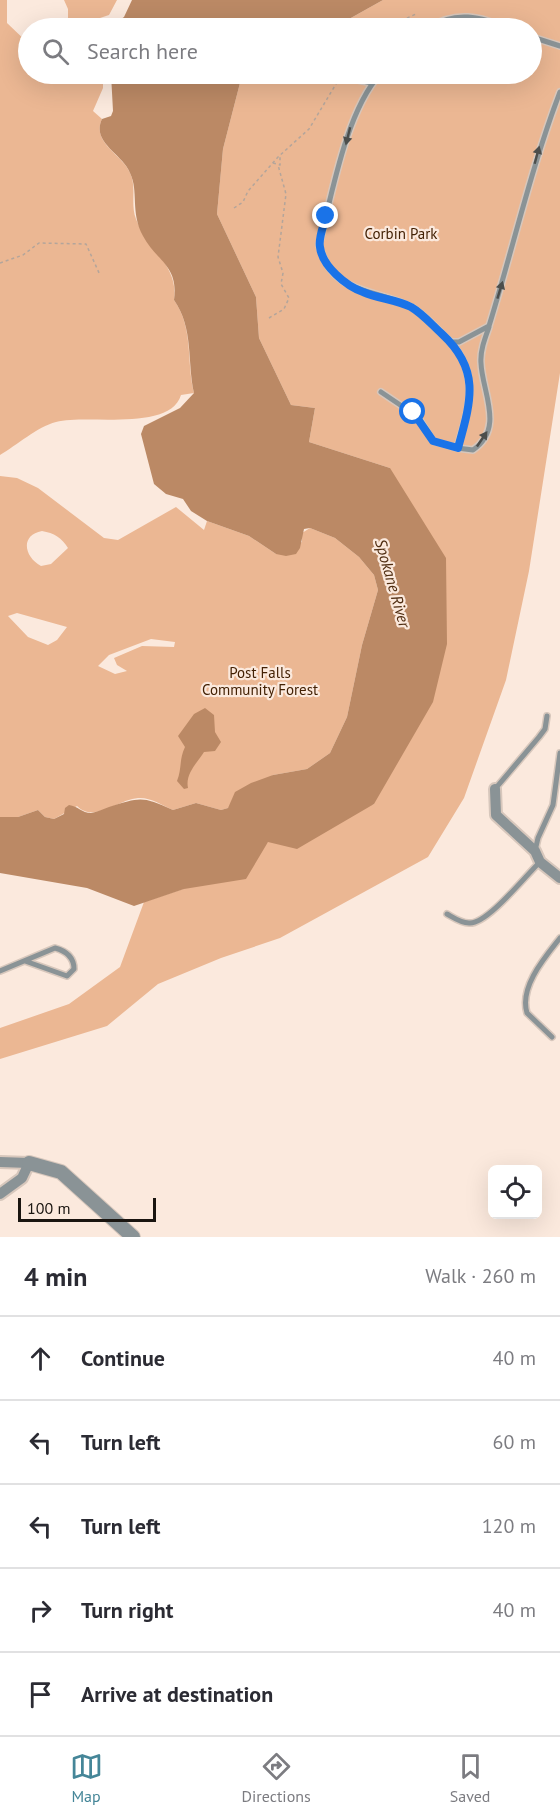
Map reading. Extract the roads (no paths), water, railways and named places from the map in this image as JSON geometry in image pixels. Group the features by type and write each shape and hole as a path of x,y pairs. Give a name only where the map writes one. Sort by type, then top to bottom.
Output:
{"street":[{"path":"495,789 496,815 560,878"},
{"path":"0,1162 29,1162 61,1173 133,1237"},
{"path":"0,1194 22,1178 29,1162"}],"lane":[{"path":"449,18 476,18"},
{"path":"542,40 560,46"},
{"path":"371,84 350,126 319,245 322,256 331,269 348,284 362,292 394,299 413,308 461,354 469,375 470,396 458,448"},
{"path":"381,392 418,417 433,441 473,450 482,443 488,430 491,414 481,363 489,326 523,212 538,150 560,92"},
{"path":"451,342 468,338 489,326"},
{"path":"495,789 539,737 544,729 546,716"},
{"path":"447,915 468,924 477,922 492,911 538,856 537,838 553,805 560,753"},
{"path":"552,1037 527,1013 526,995 530,982 560,938"},
{"path":"0,971 55,948 69,955 74,962 74,969 67,976 25,961"}],"water":[{"path":"132,0 383,0 351,18 124,17"},
{"name":"Spokane River","path":"112,84 240,84 223,149 217,214 256,297 259,338 291,405 315,408 309,442 390,468 446,558 447,644 433,702 374,804 297,849 268,842 246,879 184,889 134,906 87,888 0,873 0,817 18,817 38,810 45,817 54,819 64,814 65,808 69,805 91,813 135,800 148,800 173,810 196,803 221,810 228,808 235,792 251,783 273,775 307,769 330,753 347,717 362,645 378,590 374,575 359,557 335,538 310,528 304,529 300,548 296,554 286,556 276,554 249,536 207,521 191,511 183,499 166,494 154,484 141,434 144,426 180,408 194,393 185,322 174,300 173,279 170,271 148,244 139,227 133,180 130,173 101,135 102,119 111,116 113,111"},
{"path":"205,708 214,715 215,732 221,742 215,751 204,752 190,773 188,788 184,789 177,781 185,747 178,736 194,714"}],"park label":[{"name":"Corbin Park","path":"401,233"},
{"name":"Post Falls Community Forest","path":"260,680"}]}
